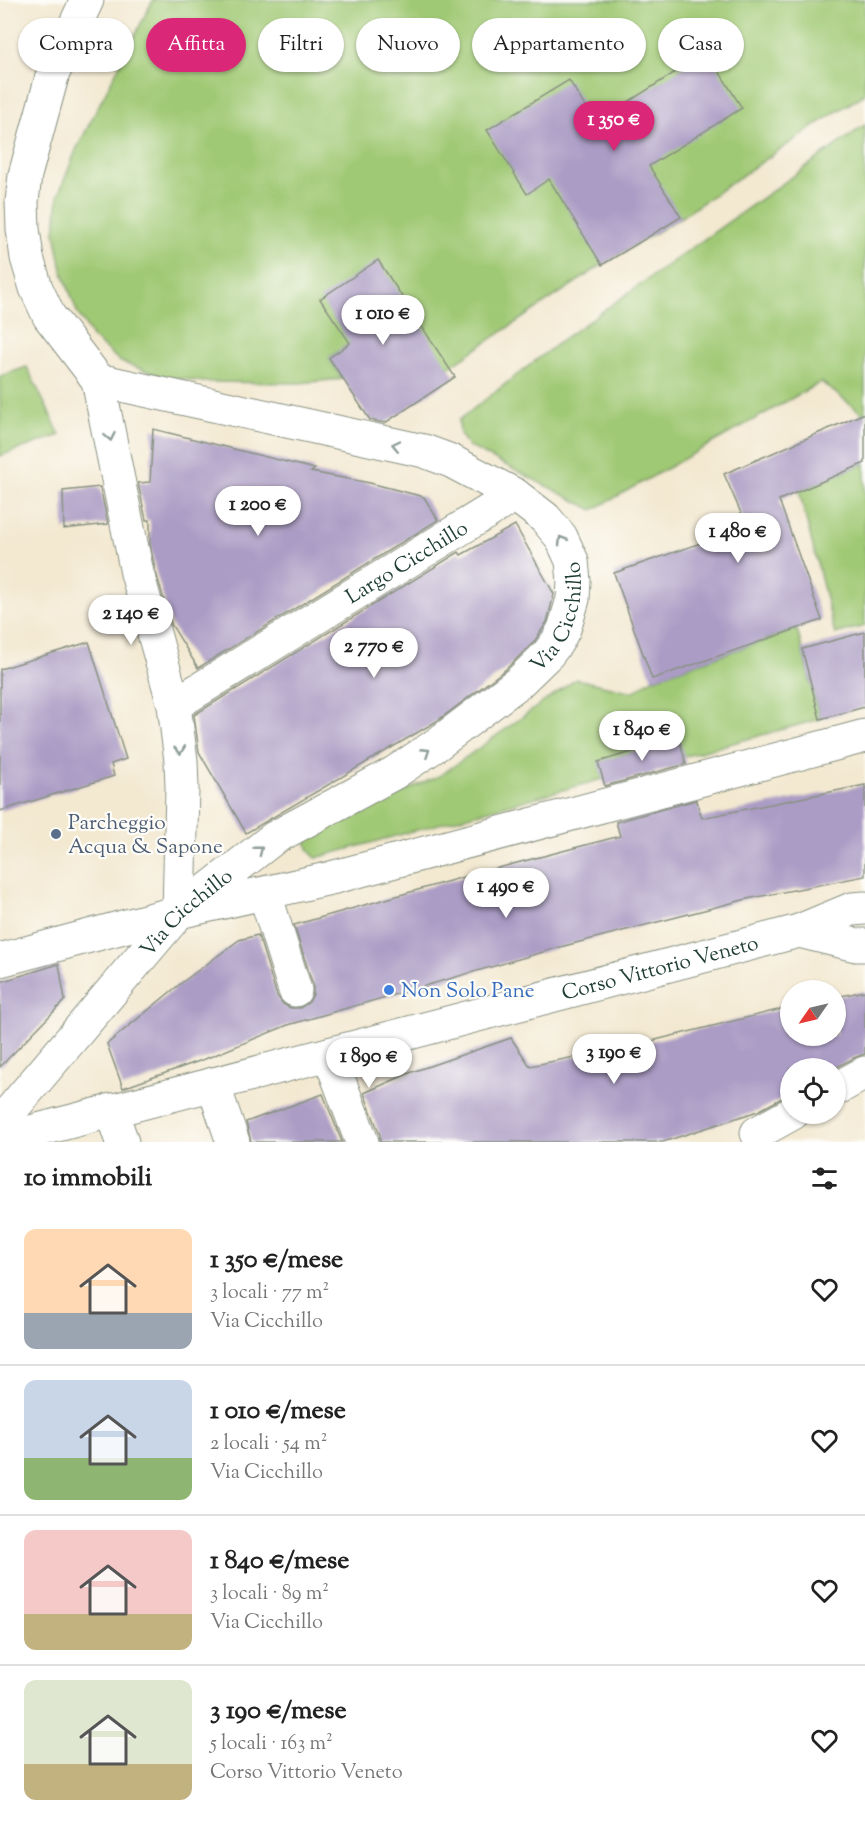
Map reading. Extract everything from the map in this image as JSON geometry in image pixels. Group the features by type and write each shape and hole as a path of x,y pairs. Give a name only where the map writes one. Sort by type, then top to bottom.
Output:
{"street":[{"path":"87,0 53,73 25,175 22,202 23,229 27,258 36,288 49,316 98,380 137,573 174,705 182,788 179,912"},
{"name":"Via Cicchillo","path":"6,1138 6,1116 179,912 274,838 394,772 436,745 494,702 548,654 564,629 573,599 572,561 553,527 515,495 451,460 424,451 98,380"},
{"name":"Largo Cicchillo","path":"174,705 515,495"},
{"path":"0,960 179,912 343,875 865,736"},
{"path":"265,894 296,990"},
{"name":"Corso Vittorio Veneto","path":"6,1138 799,931 852,909 865,908"},
{"name":"Corso Vittorio Veneto","path":"799,931 856,945 865,945"},
{"path":"329,1054 362,1142"},
{"path":"846,1083 865,1073"},
{"path":"213,1084 233,1142"},
{"path":"111,1110 122,1142"},
{"path":"749,1139 780,1121"}],"green space":[{"path":"153,0 865,0 865,94 681,217 602,265 449,367 350,343 329,358 343,379 298,383 204,382 161,376 121,362 93,338 77,312 62,270 55,233 58,196 76,150 116,72 134,72 134,37"},
{"path":"865,125 865,420 863,414 821,382 593,510 468,446 460,434 459,420 562,340"},
{"path":"27,367 60,435 0,456 0,376"},
{"path":"865,463 865,626 835,634 799,491"},
{"path":"797,629 820,719 316,858 308,847 309,833 441,775 576,679 633,692 652,679"}],"building":[{"path":"675,72 720,72 742,108 649,166 681,217 602,265 549,179 527,194 487,130 569,80 595,123"},
{"path":"378,260 455,377 385,423 370,420 329,358 350,343 320,299"},
{"path":"865,413 865,463 779,500 822,620 652,679 614,573 747,527 724,474"},
{"path":"153,429 315,469 311,472 370,483 424,497 438,520 198,668 171,624 155,569 150,544 150,520 146,520 138,483 150,482"},
{"path":"100,487 108,524 64,529 63,491"},
{"path":"515,525 554,594 547,622 534,642 506,669 437,721 246,833 199,752 194,715 459,552 461,555"},
{"path":"865,632 865,707 820,719 802,649"},
{"path":"89,642 126,759 111,764 114,776 0,811 0,669"},
{"path":"679,738 686,764 605,786 598,762"},
{"path":"865,785 865,876 747,899 564,946 288,1025 205,1059 123,1088 107,1044 180,984 239,940 258,935 277,996 283,1004 290,1008 300,1008 309,1002 313,994 313,985 294,925 620,836 616,822 696,800 702,818"},
{"path":"59,964 65,1000 0,1067 0,982"},
{"path":"865,991 865,1054 846,1062 846,1058 780,1058 780,1099 758,1111 663,1142 380,1142 380,1135 364,1093 412,1072 511,1038 530,1066 639,1044 780,1009 780,1046 846,1046 846,995"},
{"path":"323,1094 342,1142 251,1142 246,1122"}],"place":[{"name":"Parcheggio Acqua & Sapone","path":"56,834"},
{"name":"Non Solo Pane","path":"389,990"}]}
